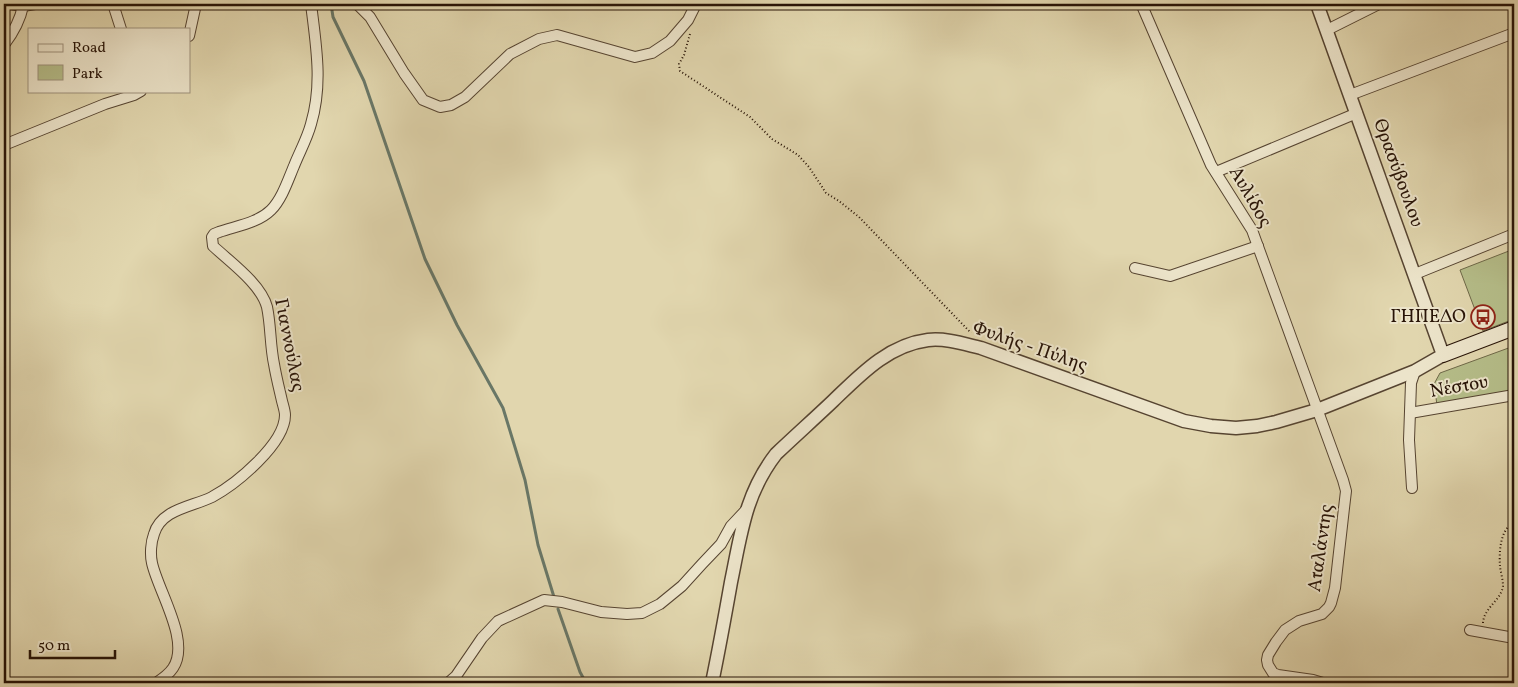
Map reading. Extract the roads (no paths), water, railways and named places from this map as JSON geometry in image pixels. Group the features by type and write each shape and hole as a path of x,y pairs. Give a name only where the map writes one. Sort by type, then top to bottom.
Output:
{"main road":[{"path":"1443,355 1514,328"}],"street":[{"path":"10,4 23,6 35,4"},
{"path":"113,4 121,28"},
{"path":"190,31 196,4"},
{"name":"Γιαννούλας","path":"156,683 173,667 178,652 178,641 152,563 151,543 158,524 163,518 225,490 274,445 282,431 286,415 273,361 266,306 260,292 213,246 212,237 219,232 257,220 271,210 285,186 305,141 311,125 319,69 311,4"},
{"path":"357,4 370,17 423,100 440,107 452,105 465,97 510,54 539,39 557,35 635,57 652,53 670,41 688,20 696,4"},
{"name":"Θρασύβουλου","path":"1317,4 1443,355"},
{"path":"1327,30 1379,4"},
{"name":"Αυλίδος","path":"1145,5 1208,156 1252,230 1317,410"},
{"path":"4,45 21,17 23,6"},
{"path":"1350,95 1514,33"},
{"path":"4,145 136,92"},
{"path":"1216,172 1357,113"},
{"path":"1415,274 1514,234"},
{"path":"1134,268 1170,276 1258,246"},
{"name":"Φυλής - Πύλης","path":"712,683 746,510 758,480 776,454 866,371 890,352 927,340 951,341 981,348 1184,421 1236,428 1257,426 1317,410 1415,371 1443,355"},
{"path":"1412,488 1409,440 1411,383 1415,371"},
{"name":"Νέστου","path":"1410,413 1514,395"},
{"name":"Αταλάντης","path":"1317,410 1346,491 1335,588 1329,608 1322,614 1299,621 1285,630 1268,655 1268,665 1273,673 1278,676 1323,683"},
{"path":"448,683 456,676 482,638 498,621 544,600 562,602 601,612 626,614 642,613 660,604 682,586 720,544 731,526 746,510"},
{"path":"1470,630 1514,638"}],"waterway":[{"path":"331,4 333,17 364,81 425,259 457,325 503,408 525,480 538,545 554,597"},
{"path":"558,609 580,672 586,683"}],"place":[{"name":"ΓΗΠΕΔΟ","path":"1483,317"}]}
